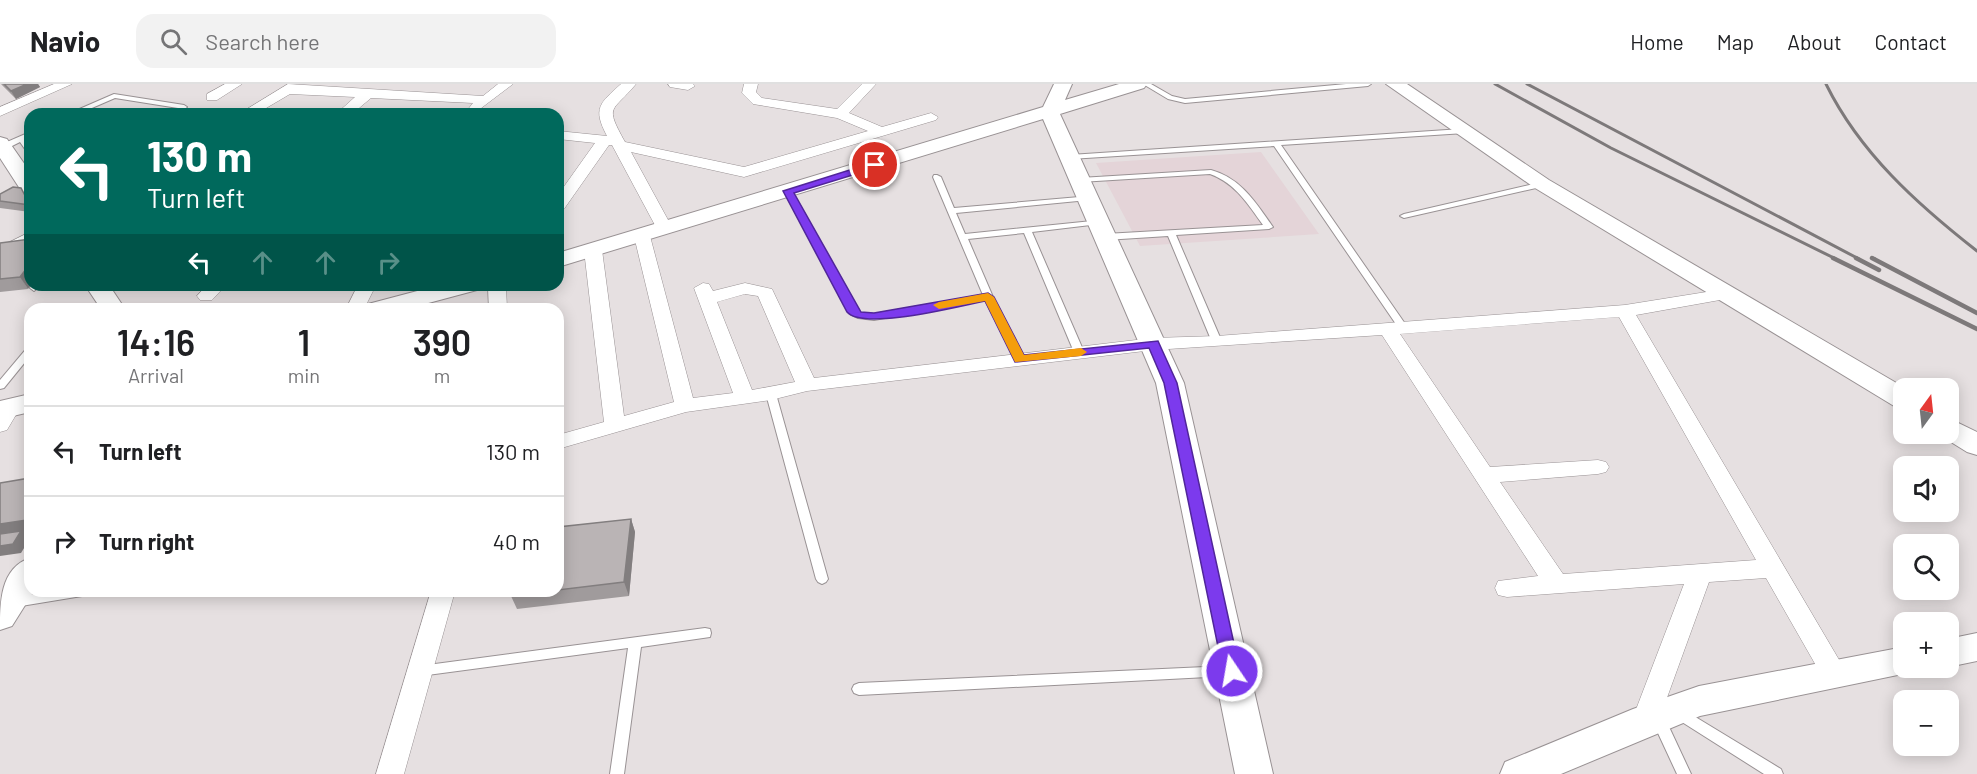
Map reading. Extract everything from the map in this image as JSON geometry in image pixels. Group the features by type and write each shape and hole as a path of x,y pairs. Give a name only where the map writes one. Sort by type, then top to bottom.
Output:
{"street":[{"path":"0,112 64,84"},
{"path":"476,108 506,84"},
{"path":"629,84 607,104 604,112 615,142 665,229"},
{"path":"751,84 749,93 751,98 758,101 840,114 880,131"},
{"path":"840,114 870,84"},
{"path":"1063,84 1050,112 1170,383 1253,774"},
{"path":"564,258 1138,84"},
{"path":"1395,84 1542,184 1893,394"},
{"path":"213,90 233,85"},
{"path":"256,108 293,87 368,94 486,100"},
{"path":"350,108 368,94"},
{"path":"564,136 615,142 744,172 931,117"},
{"path":"8,142 24,175"},
{"path":"564,195 615,142"},
{"path":"642,236 685,406"},
{"path":"0,254 24,240"},
{"path":"592,250 615,426"},
{"path":"745,398 705,293 750,288 760,289 766,293 807,385"},
{"path":"400,303 445,291"},
{"path":"564,440 685,406 771,394 807,385 1153,344 1217,342 1625,311 1725,294"},
{"path":"1749,309 1865,363 1893,379"},
{"path":"1625,311 1835,675"},
{"path":"1395,329 1485,475 1557,585"},
{"path":"1959,416 1977,426"},
{"path":"1959,434 1977,445"},
{"path":"1485,475 1598,467"},
{"path":"1507,588 1773,568"},
{"path":"1659,715 1700,573"},
{"path":"3,608 24,578"},
{"path":"390,774 441,597"},
{"path":"1959,651 1977,647"},
{"path":"1519,774 1659,715 1699,701 1893,663"}],"lane":[{"path":"1146,84 1170,98 1185,101 1368,84"},
{"path":"84,108 107,97 119,96 183,108"},
{"path":"963,237 1026,230 1089,199 1276,145 1462,131"},
{"path":"8,142 24,136"},
{"path":"8,142 24,148"},
{"path":"1276,145 1395,329"},
{"path":"951,211 1089,199 1217,174 1237,184 1269,227 1171,234 1089,199"},
{"path":"937,177 988,297 1020,359"},
{"path":"1404,216 1542,184"},
{"path":"788,191 853,312 858,315 874,317 988,297"},
{"path":"1026,230 1079,352"},
{"path":"1171,234 1217,342"},
{"path":"8,406 24,365"},
{"path":"771,394 822,579"},
{"path":"3,608 54,597"},
{"path":"419,671 705,633"},
{"path":"617,774 635,642"},
{"path":"859,689 1232,671"},
{"path":"1659,715 1684,774"},
{"path":"1659,715 1776,774"}],"shaded area":[{"path":"1261,152 1319,234 1140,246 1096,163"}],"building":[{"path":"4,84 27,84 11,91"},
{"path":"13,187 21,188 24,194 24,204 0,201 0,194"},
{"path":"24,240 24,272 20,277 0,279 0,243"},
{"path":"24,479 24,520 0,524 0,483"},
{"path":"631,519 624,582 564,589 564,526"},
{"path":"21,531 13,544 0,546 0,534"}],"railway":[{"path":"1495,84 1611,148 1836,259"},
{"path":"1527,84 1859,259"},
{"path":"1826,84 1840,109 1873,155 1912,196 1977,251"},
{"path":"1833,258 1977,329"},
{"path":"1856,258 1879,270"},
{"path":"1875,259 1872,258 1977,313"}],"slow traffic":[{"path":"939,305 988,297 1020,359 1081,352"}],"route":[{"path":"875,165 788,191 853,312 874,317 988,297 1020,359 1153,344 1170,383 1232,671"}]}
